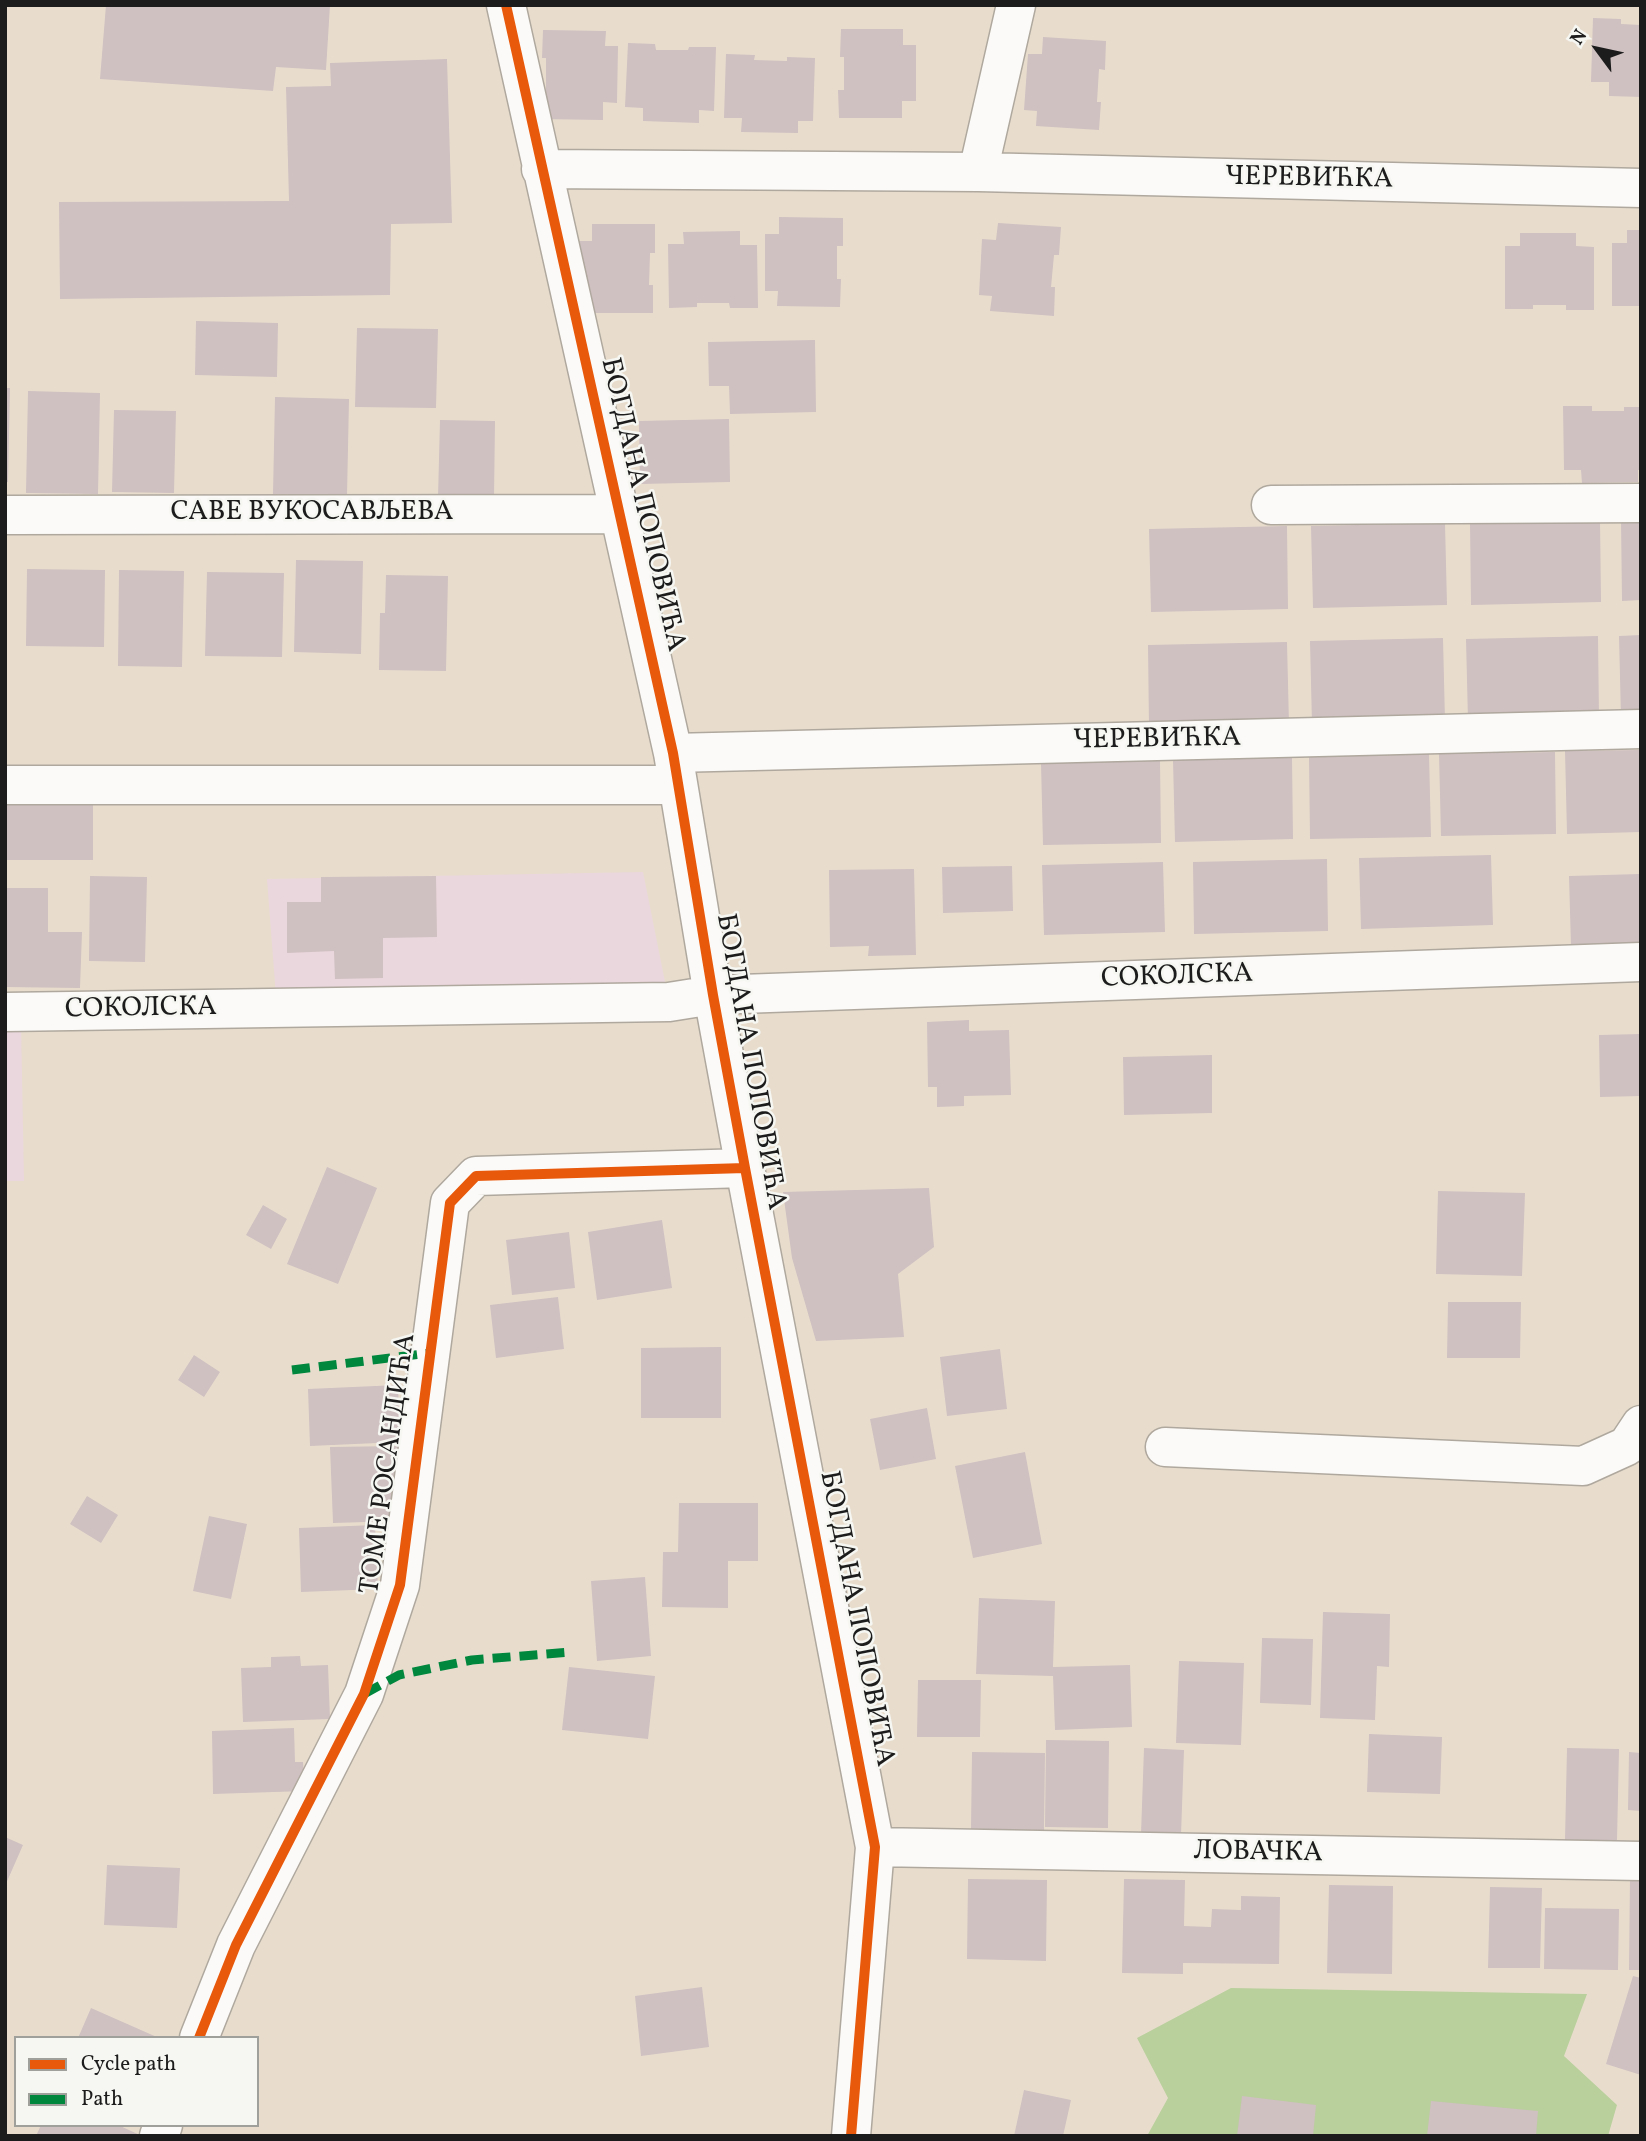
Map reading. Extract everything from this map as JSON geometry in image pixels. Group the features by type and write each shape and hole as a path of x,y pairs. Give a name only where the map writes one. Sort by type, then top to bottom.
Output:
{"street":[{"name":"БОГДАНА ПОПОВИЋА","path":"506,5 676,769 713,995 875,1847 851,2136"},
{"path":"541,169 978,172 1016,5"},
{"name":"ЧЕРЕВИЋКА","path":"978,172 1641,188"},
{"path":"1271,505 1641,503"},
{"name":"САВЕ ВУКОСАВЉЕВА","path":"5,515 619,514"},
{"name":"ЧЕРЕВИЋКА","path":"5,785 676,769 1641,729"},
{"name":"СОКОЛСКА","path":"5,1012 669,1002 713,995 1641,962"},
{"name":"ТОМЕ РОСАНДИЋА","path":"200,2036 236,1945 364,1694 400,1585 450,1203 476,1177 745,1168"},
{"path":"1165,1447 1583,1466 1634,1435"},
{"name":"ЛОВАЧКА","path":"875,1847 1641,1861"}],"shaded area":[{"path":"643,872 671,1012 277,1009 267,879"},
{"path":"5,1024 21,1024 24,1181 5,1181"}],"green space":[{"path":"1231,1988 1587,1994 1564,2056 1617,2105 1608,2136 1147,2136 1168,2098 1137,2038"}],"building":[{"path":"106,5 330,5 326,70 276,67 273,91 100,79"},
{"path":"1593,18 1621,19 1621,24 1641,25 1641,97 1609,96 1609,82 1591,82"},
{"path":"841,29 903,29 903,45 916,45 916,101 902,101 902,118 839,118 838,90 844,90 844,57 840,57"},
{"path":"543,30 606,31 605,46 618,46 617,103 603,102 603,120 540,119 540,91 546,91 546,58 542,58"},
{"path":"1043,37 1106,41 1105,70 1099,69 1099,130 1036,126 1037,111 1024,110 1028,54 1042,54"},
{"path":"628,43 655,44 656,50 716,47 714,111 699,110 699,123 643,121 643,108 625,107"},
{"path":"726,54 755,55 754,60 815,58 813,121 798,121 798,133 741,132 742,118 724,118"},
{"path":"447,59 452,223 391,224 390,295 60,299 59,202 289,201 286,87 331,86 330,63"},
{"path":"779,217 843,218 843,246 837,246 837,279 841,279 840,307 777,306 778,291 765,291 765,234 779,234"},
{"path":"998,223 1061,227 1059,255 1054,255 1051,287 1055,287 1054,316 990,311 992,296 979,295 982,239 996,240"},
{"path":"592,224 655,224 655,253 650,253 649,285 653,285 653,313 590,313 578,241 592,241"},
{"path":"1627,230 1641,230 1641,302 1639,306 1612,306 1612,243 1627,243"},
{"path":"740,231 740,245 757,245 758,308 730,308 729,303 697,303 697,307 669,308 668,244 684,244 683,232"},
{"path":"1520,233 1576,233 1576,246 1594,247 1594,310 1566,310 1566,305 1533,305 1533,309 1505,309 1505,246 1520,246"},
{"path":"196,321 278,323 277,377 195,375"},
{"path":"357,328 438,329 436,408 355,407"},
{"path":"815,340 816,412 730,414 729,386 709,386 708,342"},
{"path":"5,388 10,388 8,482 5,482"},
{"path":"28,391 100,393 98,494 26,493"},
{"path":"275,397 349,399 347,496 273,494"},
{"path":"1563,406 1592,406 1592,411 1624,411 1624,407 1641,407 1641,470 1638,470 1638,482 1582,483 1581,470 1564,470"},
{"path":"114,410 176,411 174,493 112,492"},
{"path":"729,419 730,482 640,484 639,421"},
{"path":"440,420 495,421 494,499 438,498"},
{"path":"1641,518 1641,600 1622,601 1621,519"},
{"path":"1600,519 1601,602 1471,605 1470,522"},
{"path":"1445,523 1447,605 1313,608 1311,526"},
{"path":"1287,526 1288,609 1151,612 1149,529"},
{"path":"296,560 363,561 361,654 294,652"},
{"path":"27,569 105,570 104,647 26,646"},
{"path":"119,570 184,571 182,667 118,666"},
{"path":"207,572 284,573 282,657 205,656"},
{"path":"386,575 448,576 446,671 379,670 380,613 385,613"},
{"path":"1641,635 1641,718 1621,718 1619,636"},
{"path":"1598,636 1599,718 1468,721 1466,639"},
{"path":"1443,638 1445,721 1312,724 1310,641"},
{"path":"1287,642 1289,725 1149,728 1148,645"},
{"path":"1641,750 1641,832 1567,834 1565,751"},
{"path":"1555,752 1556,834 1441,836 1439,754"},
{"path":"1429,754 1431,837 1310,839 1309,757"},
{"path":"1292,757 1293,839 1175,842 1173,760"},
{"path":"1160,760 1161,843 1043,845 1041,763"},
{"path":"5,799 93,799 93,860 5,860"},
{"path":"1491,855 1493,925 1361,929 1359,858"},
{"path":"1327,859 1328,931 1194,934 1193,862"},
{"path":"1163,862 1165,932 1044,935 1042,865"},
{"path":"1012,866 1013,911 943,913 942,867"},
{"path":"914,869 916,955 868,956 869,946 830,947 829,870"},
{"path":"1640,874 1641,946 1571,947 1569,876"},
{"path":"90,876 147,877 145,962 89,961"},
{"path":"436,876 437,937 383,938 383,978 335,979 334,951 287,953 287,902 321,902 321,877"},
{"path":"5,888 48,888 48,932 82,932 80,988 5,987"},
{"path":"969,1020 969,1031 1009,1030 1011,1095 964,1096 964,1106 937,1107 937,1087 928,1087 927,1022"},
{"path":"1641,1034 1641,1096 1600,1097 1599,1035"},
{"path":"1212,1055 1212,1113 1124,1115 1123,1057"},
{"path":"327,1167 377,1188 338,1284 287,1264"},
{"path":"929,1188 934,1247 898,1274 904,1337 816,1341 792,1258 783,1192"},
{"path":"1438,1191 1525,1193 1522,1276 1436,1274"},
{"path":"263,1205 287,1219 271,1249 246,1235"},
{"path":"662,1220 672,1288 597,1300 588,1232"},
{"path":"569,1232 575,1288 512,1295 506,1240"},
{"path":"558,1297 564,1349 496,1358 490,1305"},
{"path":"1448,1302 1521,1302 1520,1358 1447,1358"},
{"path":"721,1347 721,1418 641,1418 641,1348"},
{"path":"1000,1349 1007,1409 947,1416 940,1357"},
{"path":"194,1355 220,1372 204,1397 178,1380"},
{"path":"398,1385 400,1442 310,1446 308,1389"},
{"path":"927,1408 936,1459 880,1470 870,1419"},
{"path":"398,1446 400,1521 333,1523 330,1447"},
{"path":"1025,1452 1042,1544 973,1558 955,1466"},
{"path":"87,1496 118,1515 101,1543 70,1524"},
{"path":"679,1503 758,1503 758,1561 728,1561 728,1608 662,1607 663,1552 678,1552"},
{"path":"209,1516 247,1524 231,1599 193,1591"},
{"path":"375,1525 378,1589 301,1592 299,1528"},
{"path":"645,1577 651,1656 597,1661 591,1581"},
{"path":"979,1598 1055,1601 1053,1667 1130,1665 1132,1727 1055,1730 1053,1676 976,1674"},
{"path":"1323,1612 1390,1614 1389,1667 1377,1666 1375,1720 1320,1718"},
{"path":"1262,1638 1313,1639 1311,1705 1260,1703"},
{"path":"300,1656 301,1666 328,1665 330,1719 243,1722 241,1668 271,1667 271,1657"},
{"path":"1179,1661 1244,1663 1241,1745 1176,1743"},
{"path":"569,1667 655,1676 648,1739 562,1730"},
{"path":"918,1680 981,1680 980,1737 917,1737"},
{"path":"294,1728 295,1762 303,1762 305,1791 213,1794 212,1731"},
{"path":"1369,1734 1442,1737 1440,1794 1367,1792"},
{"path":"1046,1740 1109,1741 1108,1828 1045,1827"},
{"path":"1144,1748 1184,1750 1181,1835 1141,1834"},
{"path":"1567,1748 1619,1749 1617,1841 1565,1840"},
{"path":"972,1752 1045,1753 1044,1830 971,1829"},
{"path":"1629,1752 1641,1753 1641,1811 1628,1810"},
{"path":"5,1837 23,1845 5,1886"},
{"path":"107,1865 180,1868 177,1928 104,1925"},
{"path":"1630,1875 1641,1875 1641,1970 1629,1970"},
{"path":"968,1879 1047,1880 1046,1961 967,1959"},
{"path":"1124,1879 1185,1880 1184,1926 1211,1927 1212,1909 1241,1910 1241,1896 1280,1897 1279,1964 1183,1963 1183,1974 1122,1973"},
{"path":"1329,1885 1393,1886 1392,1974 1327,1973"},
{"path":"1490,1887 1542,1888 1540,1968 1488,1968"},
{"path":"1545,1908 1619,1909 1618,1970 1544,1969"},
{"path":"1633,1976 1641,1978 1641,2075 1606,2064"},
{"path":"702,1987 709,2047 641,2056 635,1996"},
{"path":"91,2008 154,2036 79,2036"},
{"path":"1024,2090 1071,2100 1063,2136 1014,2136"},
{"path":"1242,2096 1316,2105 1313,2136 1237,2136"},
{"path":"1431,2101 1538,2111 1536,2136 1427,2136"},
{"path":"40,2127 122,2127 142,2136 36,2136"}],"marked path":[{"path":"292,1370 430,1353"},
{"path":"364,1694 399,1675 472,1660 571,1652"}],"cycle path":[{"path":"506,5 673,753 713,995 875,1847 851,2136"},
{"path":"200,2036 236,1945 364,1694 400,1585 450,1203 476,1176 745,1168"}]}
